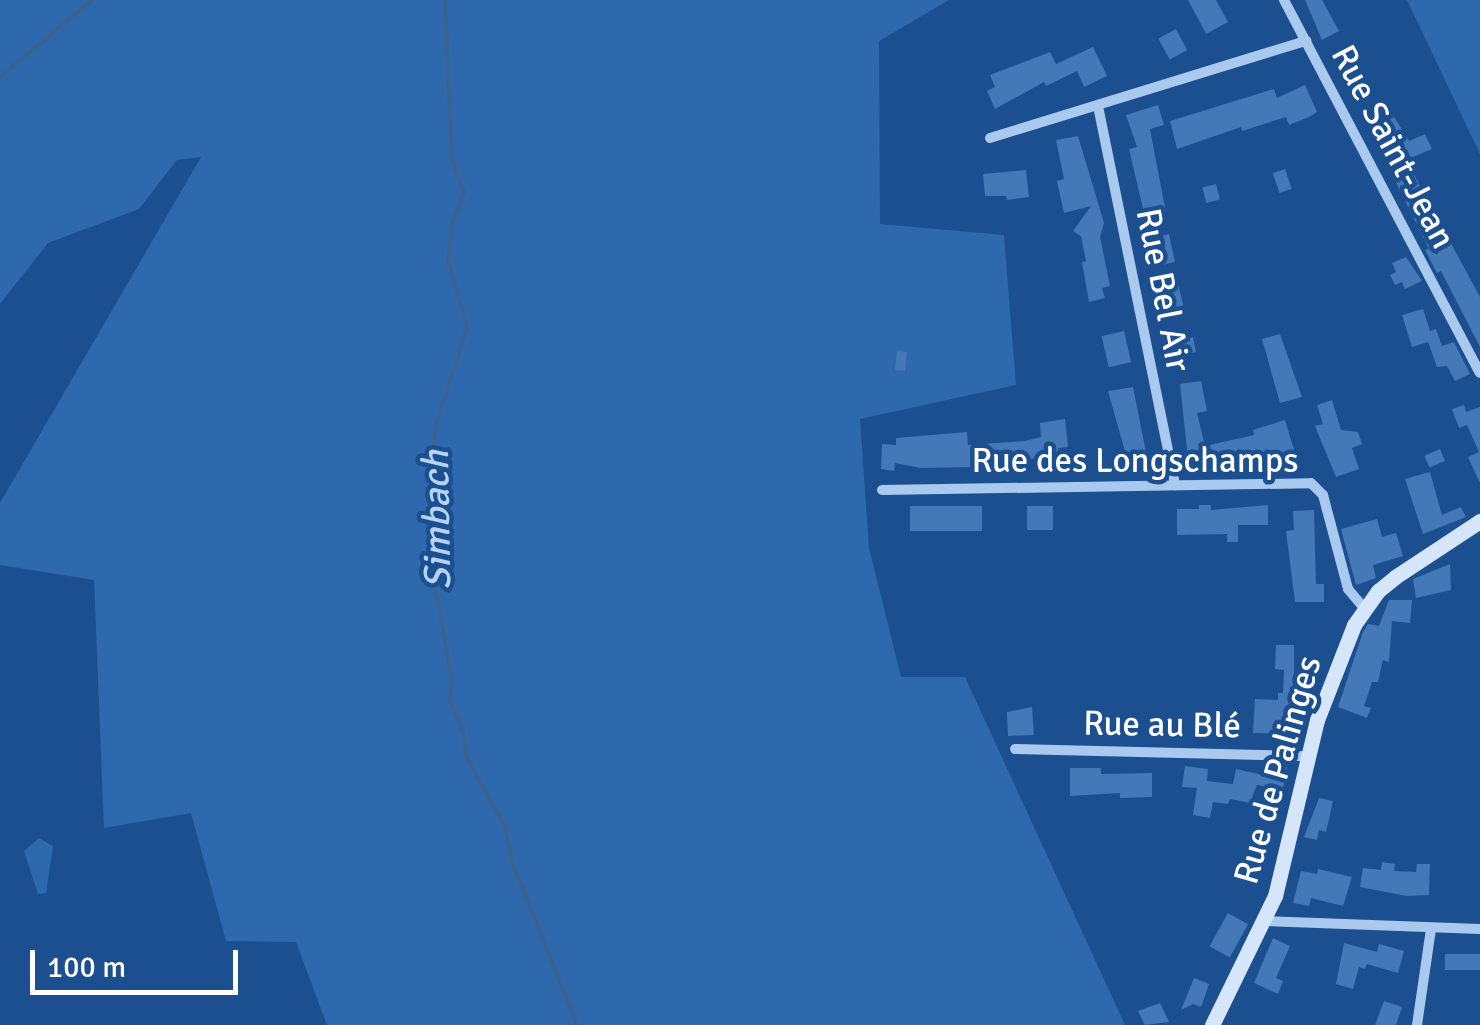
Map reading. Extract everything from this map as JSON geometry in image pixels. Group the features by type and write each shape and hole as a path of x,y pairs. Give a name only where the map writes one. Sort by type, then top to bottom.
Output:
{"main road":[{"name":"Rue de Palinges","path":"1212,1025 1265,921 1285,859 1308,756 1342,652 1364,608 1395,577 1480,521"}],"street":[{"name":"Rue Saint-Jean","path":"1284,0 1480,373"},
{"path":"990,138 1306,41"},
{"name":"Rue Bel Air","path":"1098,106 1175,485"},
{"name":"Rue des Longschamps","path":"882,490 1311,483 1323,495 1348,590 1364,608"},
{"name":"Rue au Blé","path":"1015,749 1308,756"},
{"path":"1265,921 1480,928"},
{"path":"1417,1025 1431,929"}],"shaded area":[{"path":"0,0 949,0 879,41 880,224 1004,235 1016,385 860,419 869,548 901,677 965,677 1125,1025 327,1025 296,942 226,941 191,813 104,828 94,580 0,565 0,503 201,157 177,160 139,209 48,243 0,304"},
{"path":"1407,0 1480,0 1480,154"},
{"path":"39,838 53,846 46,893 38,894 24,851"}],"building":[{"path":"1188,0 1216,0 1228,22 1206,34"},
{"path":"1305,0 1322,0 1339,31 1322,40"},
{"path":"1176,29 1187,50 1170,60 1158,38"},
{"path":"1093,47 1107,76 1084,87 1077,71 1046,86 1044,82 995,109 987,91 995,87 990,75 1050,52 1056,64"},
{"path":"1305,85 1317,112 1309,117 1289,125 1286,117 1242,131 1241,127 1177,149 1170,121 1274,89 1277,98"},
{"path":"1158,105 1164,125 1150,129 1166,213 1145,217 1129,149 1137,147 1126,115"},
{"path":"1390,110 1409,141 1425,134 1432,149 1406,160 1480,297 1480,347 1441,271 1437,273 1425,250 1429,249 1366,122"},
{"path":"1078,136 1104,223 1100,237 1110,286 1102,288 1105,298 1089,302 1081,236 1073,231 1091,206 1064,213 1057,181 1064,179 1056,140"},
{"path":"1285,169 1292,189 1280,193 1273,173"},
{"path":"1026,170 1029,197 1007,200 1006,196 985,196 983,174"},
{"path":"1216,184 1220,200 1206,203 1202,187"},
{"path":"1169,234 1175,262 1154,267 1151,238"},
{"path":"1406,257 1422,281 1405,289 1402,282 1395,285 1390,275 1396,272 1392,263"},
{"path":"1178,283 1184,310 1160,316 1154,289"},
{"path":"1423,309 1430,331 1436,329 1442,346 1454,342 1470,374 1455,381 1447,366 1437,367 1428,342 1412,347 1402,315"},
{"path":"1124,331 1131,362 1109,367 1102,336"},
{"path":"1185,332 1187,339 1193,337 1196,352 1168,360 1162,336"},
{"path":"1280,334 1302,397 1280,403 1262,339"},
{"path":"897,351 907,352 905,371 895,370"},
{"path":"1201,381 1207,411 1197,413 1205,446 1254,435 1253,430 1285,420 1295,453 1229,469 1227,458 1189,468 1180,384"},
{"path":"1133,387 1148,462 1129,466 1108,391"},
{"path":"1332,400 1341,430 1358,432 1362,444 1352,448 1359,469 1336,477 1315,426 1323,424 1317,405"},
{"path":"1464,405 1466,412 1480,407 1480,483 1468,457 1479,452 1467,425 1459,428 1452,409"},
{"path":"1065,419 1068,447 1058,448 1058,455 974,467 921,468 895,463 894,471 881,469 882,444 896,445 896,438 967,432 968,445 1025,441 1041,437 1040,423"},
{"path":"1440,449 1445,461 1429,468 1424,456"},
{"path":"1430,472 1442,515 1461,507 1466,517 1423,534 1405,479"},
{"path":"1199,505 1211,505 1211,510 1268,505 1268,525 1238,525 1238,542 1227,542 1227,534 1177,535 1177,509 1199,509"},
{"path":"910,506 982,506 982,531 910,531"},
{"path":"1027,506 1053,506 1053,530 1027,530"},
{"path":"1314,510 1316,584 1324,584 1324,602 1295,602 1286,531 1294,530 1293,511"},
{"path":"1377,519 1382,537 1396,533 1403,556 1373,565 1376,578 1356,585 1341,529"},
{"path":"1450,564 1451,590 1416,598 1413,579"},
{"path":"1389,600 1412,600 1410,623 1392,621 1389,662 1383,660 1378,682 1372,682 1364,706 1371,708 1367,718 1338,707 1363,632 1368,624 1379,626"},
{"path":"1276,645 1294,645 1294,677 1302,677 1302,708 1296,707 1295,734 1253,733 1255,699 1278,700 1278,693 1283,693 1284,670 1275,669"},
{"path":"1032,707 1034,735 1008,736 1007,712"},
{"path":"1270,764 1287,767 1283,790 1257,785 1250,803 1230,799 1228,804 1213,802 1210,818 1193,815 1197,788 1182,787 1185,766 1208,769 1207,781 1233,784 1236,769 1267,776"},
{"path":"1070,768 1101,768 1101,774 1152,773 1152,797 1120,798 1120,793 1070,796"},
{"path":"1319,798 1333,801 1326,832 1319,830 1317,840 1304,837"},
{"path":"1382,862 1395,864 1394,871 1416,872 1417,864 1430,864 1429,895 1407,896 1360,887 1363,868 1381,870"},
{"path":"1318,869 1352,877 1343,906 1311,898 1309,906 1293,903 1301,871 1317,874"},
{"path":"1228,913 1248,924 1230,957 1210,946"},
{"path":"1273,938 1290,946 1276,978 1283,981 1278,994 1254,983"},
{"path":"1344,943 1377,952 1379,944 1404,951 1398,973 1367,964 1365,969 1359,967 1353,989 1336,984"},
{"path":"1445,954 1480,954 1480,970 1445,970"},
{"path":"1194,978 1209,984 1201,1007 1193,1004 1181,1010"},
{"path":"1384,1001 1402,1007 1396,1025 1375,1025"},
{"path":"1160,1003 1169,1022 1145,1025 1138,1011"}],"waterway":[{"path":"0,77 92,0"},
{"name":"Simbach","path":"445,0 452,160 464,193 453,221 448,260 467,328 436,425 432,468 434,581 452,678 450,701 463,731 467,758 504,825 513,864 577,1025"}]}
